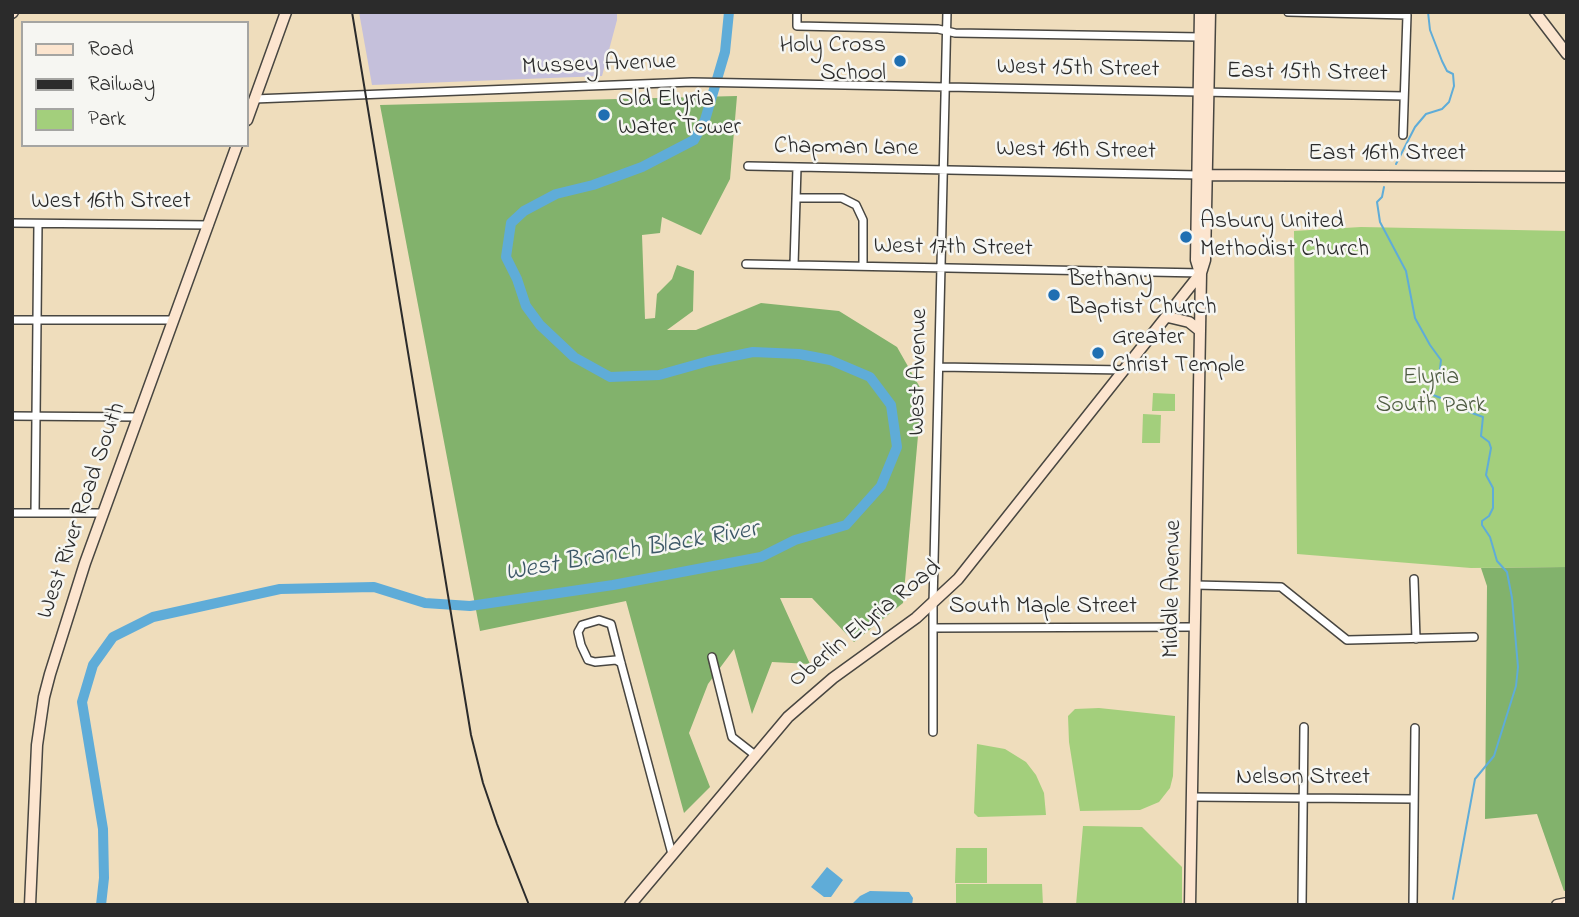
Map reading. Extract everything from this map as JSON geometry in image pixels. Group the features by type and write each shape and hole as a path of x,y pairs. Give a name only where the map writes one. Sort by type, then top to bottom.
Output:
{"main road":[{"path":"248,117 286,12"},
{"name":"Middle Avenue","path":"1200,12 1205,37"},
{"name":"Middle Avenue","path":"1190,905 1200,274 1205,260 1205,37 1210,12"},
{"path":"1535,12 1567,54"},
{"name":"West River Road South","path":"30,905 34,780 44,697 63,630 103,513 236,147"},
{"name":"East 16th Street","path":"1203,176 1567,177"},
{"name":"Oberlin Elyria Road","path":"630,905 788,716 810,696 933,604 958,579 1200,274"},
{"path":"1168,317 1189,321 1199,330"},
{"path":"1557,905 1567,903"}],"street":[{"path":"797,12 797,26 1205,37"},
{"name":"West Avenue","path":"933,732 933,604 947,12"},
{"path":"1288,12 1407,15 1403,135"},
{"name":"Mussey Avenue","path":"254,99 701,82 945,86"},
{"name":"West 15th Street","path":"945,86 1204,91"},
{"name":"East 15th Street","path":"1204,91 1405,96"},
{"name":"Chapman Lane","path":"748,166 944,169"},
{"path":"794,265 797,167"},
{"name":"West 16th Street","path":"944,169 1203,176"},
{"path":"796,198 842,198 856,205 863,220 863,266"},
{"name":"West 16th Street","path":"12,223 209,225"},
{"path":"35,513 38,223"},
{"name":"West 17th Street","path":"746,264 1200,274"},
{"path":"12,320 174,320"},
{"path":"939,367 1125,370"},
{"path":"12,416 138,417"},
{"path":"12,513 103,513"},
{"path":"1414,579 1416,639"},
{"path":"1195,585 1280,587 1343,639 1474,637"},
{"path":"621,663 616,660 591,661 586,657 578,632 582,625 610,620 672,854"},
{"name":"South Maple Street","path":"933,628 1194,627"},
{"path":"712,657 732,737 755,755"},
{"path":"1302,905 1304,727"},
{"path":"1413,905 1416,728"},
{"name":"Nelson Street","path":"1192,797 1414,799"}],"shaded area":[{"path":"359,12 617,12 617,20 602,76 372,85"}],"green space":[{"path":"737,96 730,179 701,235 662,217 660,233 642,235 645,319 655,318 657,294 672,279 677,265 694,271 693,311 667,330 696,330 761,303 839,311 897,347 922,391 903,603 854,642 812,598 780,598 810,664 772,662 752,714 734,649 708,684 689,733 710,787 684,813 626,601 480,631 380,105"},
{"name":"Elyria South Park","path":"1361,227 1567,231 1567,567 1471,568 1297,554 1294,231"},
{"path":"1153,393 1175,394 1175,411 1152,411"},
{"path":"1143,414 1161,415 1160,443 1142,443"},
{"path":"1567,567 1567,890 1564,891 1537,814 1485,819 1487,586 1481,568"},
{"path":"1099,708 1175,716 1173,776 1170,788 1159,802 1140,810 1080,811 1069,742 1068,716 1075,709"},
{"path":"977,744 1005,749 1026,762 1036,775 1044,793 1046,815 978,817 974,813"},
{"path":"1083,826 1142,827 1182,867 1182,905 1076,905"},
{"path":"956,848 987,848 987,883 955,883"},
{"path":"956,884 1042,884 1043,905 956,905"}],"water":[{"path":"827,867 843,880 831,897 824,897 811,887"},
{"path":"870,891 909,892 913,898 912,905 851,905"}],"waterway":[{"name":"West Branch Black River","path":"101,905 104,878 103,829 82,702 93,665 113,637 153,617 280,589 374,587 425,603 470,606 613,585 761,557 795,540 846,525 881,486 897,447 891,405 870,377 830,360 799,354 753,352 659,375 610,377 574,357 540,325 526,306 506,257 511,223 524,211 556,194 593,185 642,167 694,140 705,120 725,52 729,12"},
{"path":"1396,164 1415,127 1426,114 1442,109 1449,102 1454,86 1453,74 1447,71 1430,30 1428,12"},
{"path":"1384,187 1382,197 1377,202 1380,222 1406,271 1415,318 1441,360 1439,377 1430,389 1433,395 1441,398"},
{"path":"1450,401 1483,417 1481,436 1489,442 1491,448 1486,475 1493,488 1493,508 1489,516 1482,521 1482,525 1490,537 1497,561 1507,572 1518,667 1516,686 1494,756 1475,779 1453,899"}],"railway":[{"path":"352,12 471,735 483,783 529,905"}],"place":[{"name":"Holy Cross School","path":"900,61"},
{"name":"Old Elyria Water Tower","path":"604,115"},
{"name":"Asbury United Methodist Church","path":"1186,237"},
{"name":"Bethany Baptist Church","path":"1054,295"},
{"name":"Greater Christ Temple","path":"1098,353"}]}
